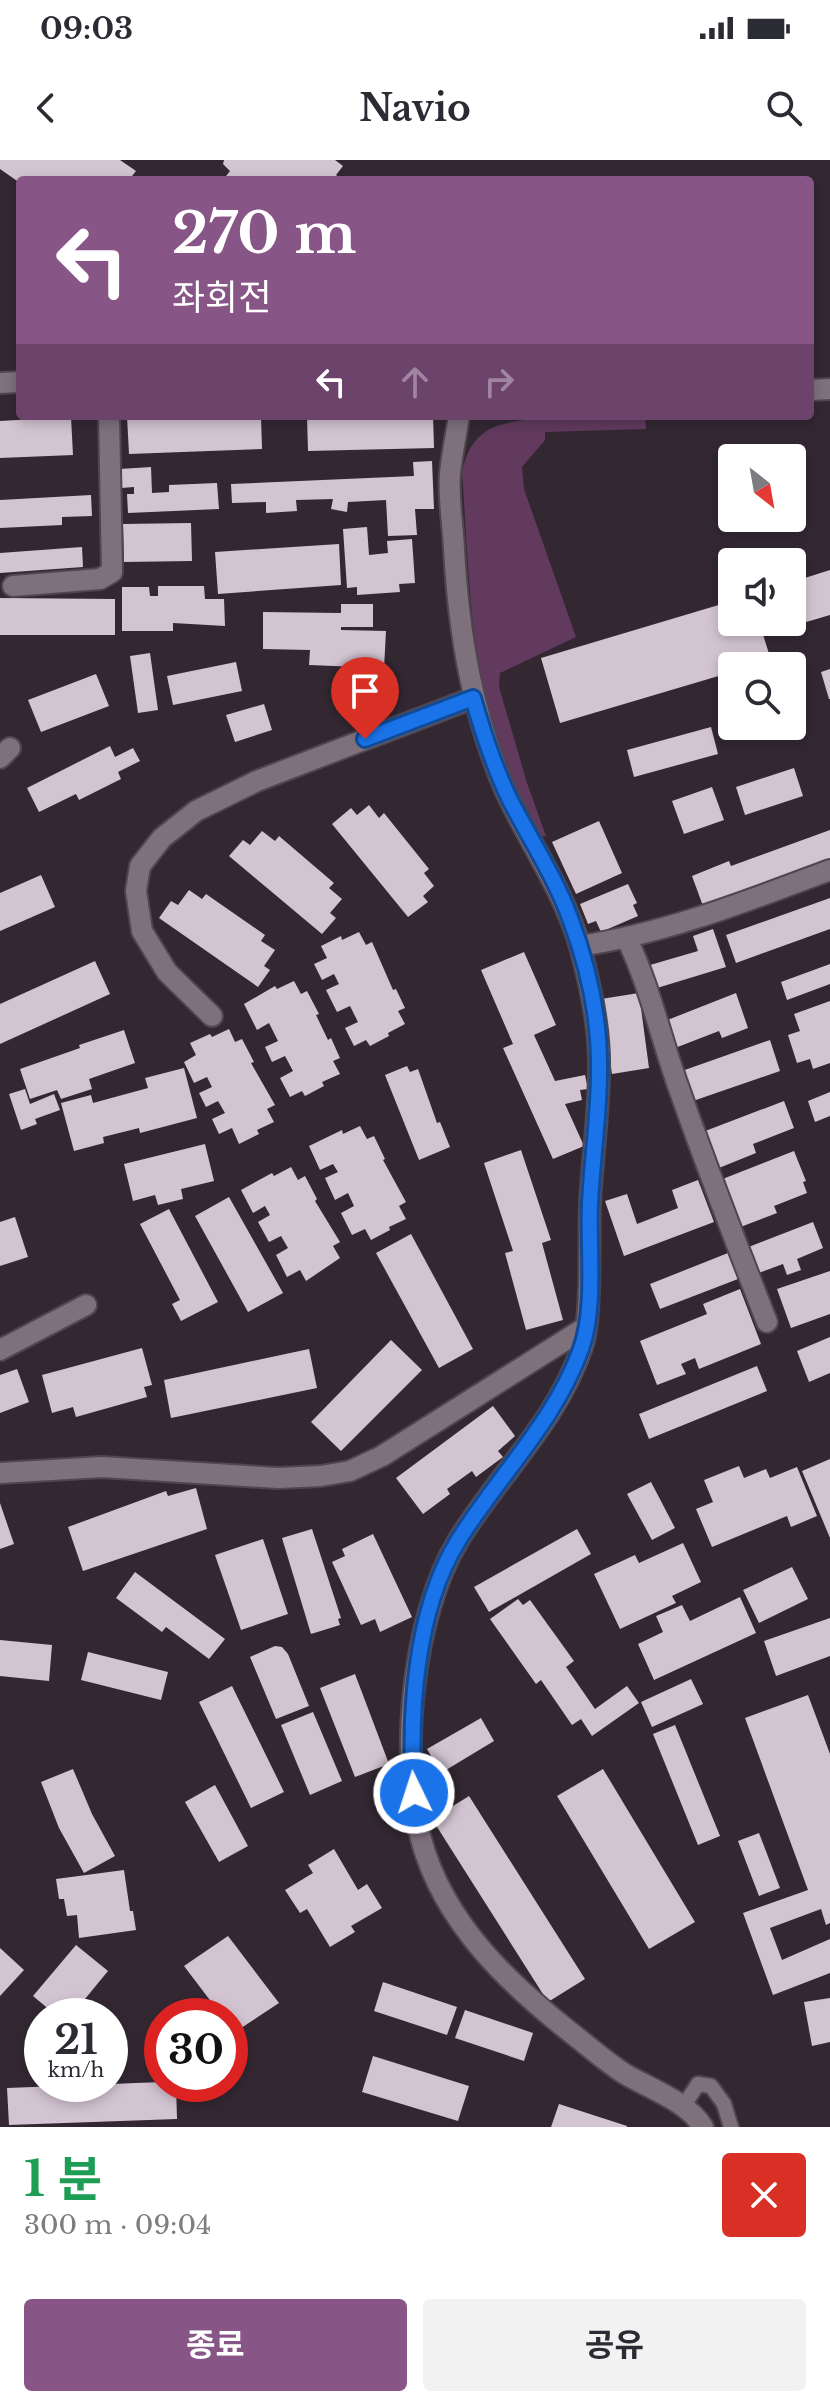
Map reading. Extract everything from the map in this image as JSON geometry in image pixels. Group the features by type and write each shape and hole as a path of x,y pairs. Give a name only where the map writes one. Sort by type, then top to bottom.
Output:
{"street":[{"path":"13,586 100,579 112,572 109,420"},
{"path":"458,420 450,477 458,614 473,698 486,744 503,784 562,897 580,946 598,1034 599,1072 586,1327 582,1348 559,1397 457,1543 435,1589 413,1692 411,1741 414,1793 421,1838 433,1874 460,1922 497,1969 621,2072 683,2107 703,2127"},
{"path":"212,1016 167,972 142,931 136,891 140,866 162,838 196,811 257,781 473,698"},
{"path":"580,946 627,939 698,920 830,870"},
{"path":"627,939 642,971 675,1078 718,1198 767,1322"},
{"path":"0,1350 86,1305"},
{"path":"0,1473 102,1467 278,1478 350,1471 382,1456 586,1327"}],"lane":[{"path":"683,2107 698,2084 711,2086 724,2104 731,2127"}],"shaded area":[{"path":"645,420 646,429 545,432 545,440 522,467 524,489 576,637 500,673 499,687 546,836 539,837 502,763 486,705 471,605 462,471 468,453 478,438 488,430 520,421"}],"building":[{"path":"0,160 120,160 136,171 132,176 16,176 16,180 0,169"},
{"path":"224,160 335,160 343,166 337,176 226,176 230,171 223,164"},
{"path":"71,420 73,455 0,458 0,421"},
{"path":"127,420 261,420 262,449 129,454"},
{"path":"307,420 433,420 434,448 308,451"},
{"path":"432,461 434,509 415,509 417,535 388,536 386,500 348,502 347,512 331,509 333,499 296,500 297,511 266,513 266,502 232,503 231,484 414,476 413,462"},
{"path":"151,467 152,493 169,492 169,485 217,483 219,509 128,513 127,494 134,494 134,487 121,488 120,469"},
{"path":"91,495 92,516 62,517 62,525 0,528 0,500"},
{"path":"191,523 192,561 124,562 123,524"},
{"path":"367,527 369,555 388,553 387,541 412,539 415,583 399,584 400,592 357,595 357,587 347,588 343,529"},
{"path":"339,544 341,585 218,594 215,552"},
{"path":"82,547 83,567 0,573 0,553"},
{"path":"830,570 830,615 806,622 806,578"},
{"path":"158,586 204,586 205,599 224,599 225,626 173,623 173,631 122,631 122,587 149,587 150,596 158,596"},
{"path":"0,598 115,599 115,635 0,635"},
{"path":"341,604 373,604 373,627 341,627 341,630 386,631 384,668 309,665 310,650 263,649 263,612 341,613"},
{"path":"718,605 718,636 763,636 768,652 718,652 718,676 560,723 541,658"},
{"path":"150,653 158,710 138,713 130,656"},
{"path":"236,662 242,691 173,705 167,676"},
{"path":"830,669 830,699 829,699 821,672"},
{"path":"96,674 109,706 41,732 28,700"},
{"path":"264,704 272,730 235,742 226,715"},
{"path":"711,727 718,754 634,777 627,750"},
{"path":"110,746 115,757 133,748 140,761 118,772 121,779 79,800 76,794 39,812 27,788"},
{"path":"794,768 803,796 745,815 736,787"},
{"path":"712,787 724,820 684,834 672,801"},
{"path":"369,805 379,818 384,813 429,869 424,873 434,886 423,896 428,902 408,917 332,824 351,808 357,815"},
{"path":"599,821 622,873 576,894 552,842"},
{"path":"830,830 830,861 703,906 692,876 729,861 731,866"},
{"path":"262,831 275,841 279,836 334,883 329,888 342,899 330,913 336,918 322,934 229,856 243,840 250,845"},
{"path":"41,875 55,907 0,931 0,893"},
{"path":"628,884 637,903 633,905 638,916 601,932 596,921 588,924 580,904"},
{"path":"189,890 202,899 206,894 265,935 261,941 275,950 264,966 270,970 258,987 159,918 171,901 178,905"},
{"path":"830,898 830,929 736,963 726,935"},
{"path":"713,929 726,967 657,988 650,965 698,951 693,936"},
{"path":"359,932 366,945 372,942 393,990 396,989 405,1008 398,1011 405,1024 370,1046 366,1040 354,1046 345,1028 358,1022 350,1006 337,1012 326,990 339,984 334,974 322,980 314,964 327,958 321,946 341,936 342,940"},
{"path":"524,952 556,1025 534,1035 555,1081 585,1075 588,1089 580,1090 582,1100 565,1104 584,1146 553,1159 503,1048 513,1044 481,970"},
{"path":"95,961 110,994 0,1044 0,1004"},
{"path":"830,964 830,984 787,1000 781,982"},
{"path":"294,981 301,994 307,991 328,1040 331,1038 340,1058 333,1061 340,1074 322,1082 324,1086 305,1096 302,1091 290,1097 280,1078 293,1071 285,1056 272,1062 265,1047 278,1041 269,1023 257,1030 244,1004 275,986 277,989"},
{"path":"639,993 649,1068 612,1074 601,999"},
{"path":"736,993 748,1028 722,1038 719,1031 675,1048 665,1021"},
{"path":"830,1001 830,1063 813,1069 810,1059 797,1063 788,1035 800,1031 794,1014"},
{"path":"229,1029 235,1042 242,1039 254,1062 251,1063 275,1105 267,1109 274,1122 239,1144 232,1128 219,1134 212,1119 225,1113 218,1101 206,1107 199,1093 212,1087 207,1077 194,1083 184,1062 196,1055 190,1043"},
{"path":"124,1030 135,1063 89,1079 92,1089 61,1099 57,1090 30,1099 20,1069"},
{"path":"770,1040 780,1071 690,1102 679,1072"},
{"path":"407,1066 410,1072 418,1069 437,1123 440,1122 450,1147 419,1160 385,1075"},
{"path":"184,1068 197,1118 140,1133 139,1128 103,1137 104,1143 74,1151 61,1103 91,1095 93,1103 148,1088 145,1078"},
{"path":"25,1089 30,1104 54,1094 60,1110 35,1119 37,1124 21,1130 9,1094"},
{"path":"830,1092 830,1116 815,1122 808,1101"},
{"path":"784,1101 794,1128 753,1144 756,1153 714,1170 700,1133"},
{"path":"360,1126 367,1139 374,1136 406,1202 399,1206 406,1219 371,1240 365,1229 352,1235 341,1213 354,1206 348,1193 335,1200 325,1178 338,1172 333,1164 320,1170 309,1146 342,1130 343,1134"},
{"path":"205,1144 214,1181 181,1189 183,1199 158,1205 155,1195 133,1201 124,1164"},
{"path":"521,1150 551,1240 542,1243 563,1320 526,1330 505,1253 513,1251 484,1163"},
{"path":"794,1151 806,1181 803,1182 807,1193 774,1206 777,1213 738,1228 720,1180"},
{"path":"291,1167 298,1180 305,1176 317,1199 315,1201 340,1242 333,1246 340,1258 306,1281 300,1270 287,1277 276,1255 288,1248 281,1236 269,1242 258,1222 270,1215 265,1206 253,1213 241,1190 272,1173 274,1176"},
{"path":"698,1180 714,1222 624,1256 605,1201 627,1194 637,1224 678,1208 672,1190"},
{"path":"229,1197 283,1293 248,1312 195,1216"},
{"path":"169,1209 218,1302 181,1321 172,1304 180,1300 140,1224"},
{"path":"15,1217 28,1257 0,1266 0,1222"},
{"path":"813,1222 823,1248 797,1259 801,1270 787,1275 783,1264 756,1274 746,1248"},
{"path":"411,1234 473,1349 439,1368 376,1253"},
{"path":"728,1253 738,1279 660,1309 650,1284"},
{"path":"830,1271 830,1314 791,1328 777,1289"},
{"path":"740,1289 761,1344 699,1369 695,1358 681,1364 686,1374 657,1385 640,1341 707,1314 703,1304"},
{"path":"830,1337 830,1373 809,1382 797,1351"},
{"path":"391,1340 422,1370 341,1451 311,1422"},
{"path":"142,1348 152,1385 144,1387 147,1397 76,1417 73,1407 52,1413 42,1375"},
{"path":"309,1349 317,1388 171,1418 164,1380"},
{"path":"757,1366 767,1391 649,1439 639,1414"},
{"path":"17,1369 29,1402 0,1413 0,1375"},
{"path":"493,1406 515,1436 498,1451 503,1457 476,1477 472,1471 447,1489 450,1494 423,1514 396,1478"},
{"path":"830,1459 830,1538 802,1471"},
{"path":"739,1466 744,1478 766,1469 770,1478 797,1467 817,1516 791,1527 787,1516 712,1547 696,1509 713,1502 704,1480"},
{"path":"651,1482 675,1528 652,1540 627,1494"},
{"path":"196,1488 207,1529 83,1571 68,1527 166,1491 168,1496"},
{"path":"0,1503 14,1544 0,1549"},
{"path":"312,1529 341,1618 338,1619 340,1625 311,1634 282,1538"},
{"path":"577,1529 591,1554 489,1612 474,1587"},
{"path":"373,1534 412,1617 380,1632 375,1619 361,1625 332,1562 345,1556 342,1549"},
{"path":"263,1539 288,1614 241,1630 215,1555"},
{"path":"683,1543 701,1582 672,1596 676,1603 620,1629 594,1574 635,1555 639,1563"},
{"path":"792,1567 808,1599 759,1623 743,1590"},
{"path":"135,1572 225,1639 209,1659 166,1627 162,1632 116,1598"},
{"path":"740,1597 756,1633 654,1680 638,1644 663,1632 656,1616 682,1605 690,1621"},
{"path":"518,1599 523,1605 530,1600 574,1661 566,1667 595,1709 627,1686 639,1703 592,1736 581,1719 572,1725 541,1680 536,1684 490,1619"},
{"path":"830,1618 830,1656 776,1676 764,1641"},
{"path":"0,1640 52,1645 49,1681 0,1676"},
{"path":"275,1646 282,1647 288,1654 309,1706 276,1719 250,1657"},
{"path":"88,1652 168,1672 161,1700 81,1680"},
{"path":"355,1674 389,1764 355,1777 320,1688"},
{"path":"691,1679 703,1704 652,1727 641,1702"},
{"path":"232,1686 284,1792 251,1808 199,1702"},
{"path":"808,1695 830,1754 830,1923 826,1925 821,1909 770,1928 782,1960 830,1939 830,1973 773,1995 743,1913 808,1890 745,1718"},
{"path":"313,1712 342,1781 310,1795 281,1725"},
{"path":"481,1718 494,1741 441,1773 427,1749"},
{"path":"675,1725 720,1836 698,1845 653,1734"},
{"path":"73,1769 92,1814 115,1856 84,1873 59,1828 41,1782"},
{"path":"603,1769 695,1922 649,1949 557,1796"},
{"path":"215,1785 248,1846 219,1862 185,1802"},
{"path":"469,1796 585,1979 548,2002 432,1819"},
{"path":"759,1833 780,1888 759,1896 738,1841"},
{"path":"334,1849 358,1890 367,1884 382,1908 351,1926 355,1932 330,1947 307,1909 300,1913 285,1890 313,1873 308,1865"},
{"path":"124,1870 136,1930 79,1938 77,1915 67,1916 64,1899 59,1899 56,1879"},
{"path":"228,1936 279,2003 248,2023 248,1998 208,1998 184,1966"},
{"path":"76,1945 108,1971 86,1998 33,1996"},
{"path":"0,1948 24,1970 0,1996"},
{"path":"383,1982 457,2007 447,2035 374,2011"},
{"path":"830,1998 830,2042 812,2046 804,2002"},
{"path":"465,2010 533,2033 524,2061 455,2038"},
{"path":"373,2056 469,2086 458,2121 362,2092"},
{"path":"128,2083 144,2083 144,2102 177,2102 177,2119 9,2125 7,2088 24,2087 24,2102 128,2102"},
{"path":"559,2104 627,2126 627,2127 551,2127"}],"route":[{"path":"365,739 473,698 486,744 509,797 571,920 590,988 598,1034 589,1287 582,1348 559,1397 457,1543 435,1589 413,1692 411,1741 414,1793"}]}
